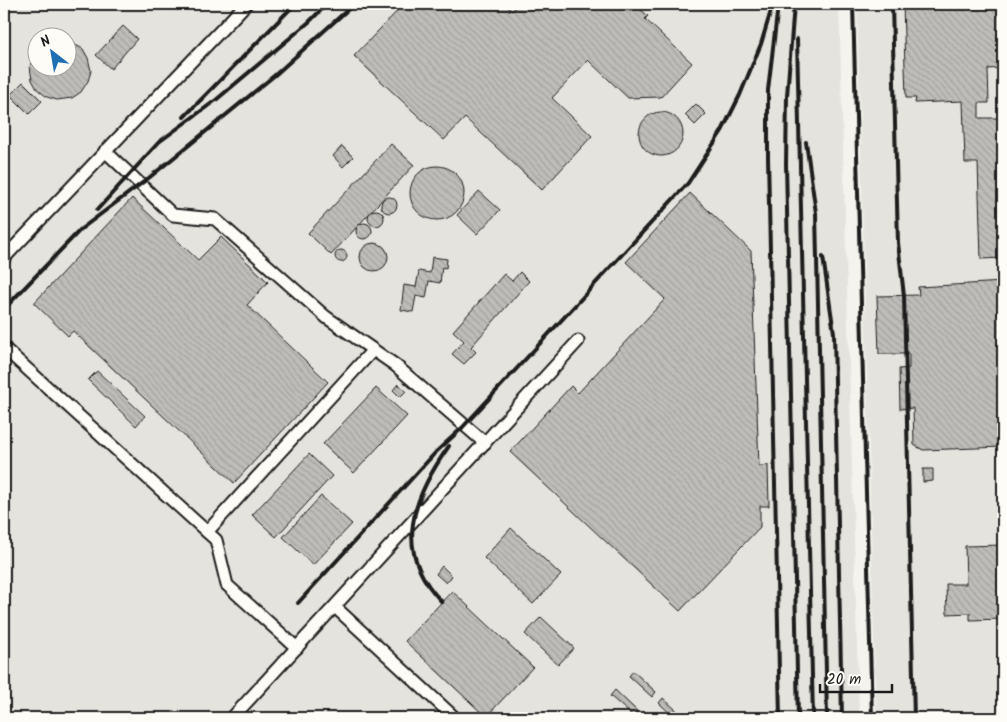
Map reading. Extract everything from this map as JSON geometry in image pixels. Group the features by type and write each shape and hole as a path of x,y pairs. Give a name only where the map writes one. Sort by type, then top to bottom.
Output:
{"lane":[{"path":"4,258 246,4"},
{"path":"105,152 173,215 215,219 326,317 396,365 485,443"},
{"path":"232,718 578,341"},
{"path":"4,348 216,540 227,585 297,648"},
{"path":"207,532 374,350"},
{"path":"335,607 455,718"}],"shaded area":[{"path":"4,4 839,4 859,718 4,718"},
{"path":"857,4 1003,4 1003,718 876,718"}],"building":[{"path":"404,4 504,4 512,11 518,4 635,4 648,16 645,19 692,63 661,97 628,98 588,60 552,98 592,136 542,190 465,118 444,140 354,56"},
{"path":"903,4 1003,4 1003,68 988,69 989,103 979,103 979,118 1003,118 1003,258 981,259 978,163 965,163 963,101 915,103 916,98 906,98"},
{"path":"123,26 137,39 111,69 96,55"},
{"path":"78,46 83,49 88,58 91,71 88,81 81,92 72,98 57,100 47,97 37,89 32,78 78,78"},
{"path":"23,82 42,101 29,114 10,95"},
{"path":"696,104 706,114 695,125 685,115"},
{"path":"657,112 665,112 677,118 683,134 677,150 665,156 657,156 645,150 639,138 639,130 645,118"},
{"path":"391,144 414,165 331,255 308,233"},
{"path":"342,146 353,157 343,167 333,156"},
{"path":"437,166 447,168 456,174 462,183 464,193 462,203 456,212 447,218 437,220 427,218 418,212 412,203 410,193 412,183 418,174 427,168"},
{"path":"479,191 500,210 477,234 457,215"},
{"path":"690,193 751,251 759,466 768,465 769,506 760,506 760,527 680,611 510,452 571,386 578,393 665,299 626,262"},
{"path":"389,197 395,199 397,205 395,211 389,213 383,211 381,205 383,199"},
{"path":"132,198 198,260 221,237 268,282 247,305 328,382 234,483 73,331 68,336 34,303"},
{"path":"376,210 382,212 384,218 382,224 376,226 370,224 368,218 370,212"},
{"path":"364,223 370,225 372,231 370,237 364,239 358,237 356,231 358,225"},
{"path":"374,243 384,247 388,257 384,267 374,271 364,267 360,257 364,247"},
{"path":"339,250 343,250 347,256 343,262 339,262 335,258 335,254"},
{"path":"432,257 447,259 446,268 442,267 440,283 429,281 426,298 416,296 413,312 401,310 404,285 416,287 419,271 430,273"},
{"path":"520,272 529,281 471,347 476,352 464,364 452,354 464,341 453,331 504,274 512,281"},
{"path":"1003,282 1003,447 923,450 914,445 913,408 900,409 899,369 909,368 909,354 879,354 877,296 919,295 918,287"},
{"path":"97,371 145,416 136,426 88,380"},
{"path":"398,384 406,391 400,397 393,390"},
{"path":"376,388 407,416 354,473 323,444"},
{"path":"309,454 332,476 276,537 252,515"},
{"path":"923,469 933,469 933,481 923,482"},
{"path":"321,496 352,524 313,565 283,537"},
{"path":"511,528 561,575 533,604 484,558"},
{"path":"1003,545 1003,619 970,620 970,613 947,614 946,584 966,584 965,546"},
{"path":"442,566 452,576 446,583 436,574"},
{"path":"452,591 533,667 486,717 405,641"},
{"path":"541,617 574,648 558,665 525,634"},
{"path":"633,671 656,692 652,697 629,676"},
{"path":"615,690 637,711 633,716 610,696"},
{"path":"663,698 685,718 675,718 659,703"}],"railway":[{"path":"136,4 141,4"},
{"path":"184,117 295,4"},
{"path":"97,210 159,142 216,100 309,22 327,4"},
{"path":"4,309 81,229 150,177 275,75 354,4"},
{"path":"298,603 436,452 462,428 688,183 722,131 740,95 761,44 773,4"},
{"path":"794,4 787,96 786,164 798,718"},
{"path":"853,4 872,718"},
{"path":"892,4 898,243 904,296 914,718"},
{"path":"777,14 768,90 768,157 780,718"},
{"path":"797,39 813,718"},
{"path":"806,142 816,213 827,718"},
{"path":"823,257 834,333 842,718"},
{"path":"442,602 426,583 417,563 412,544 413,524 417,505 425,485 449,446"}]}
